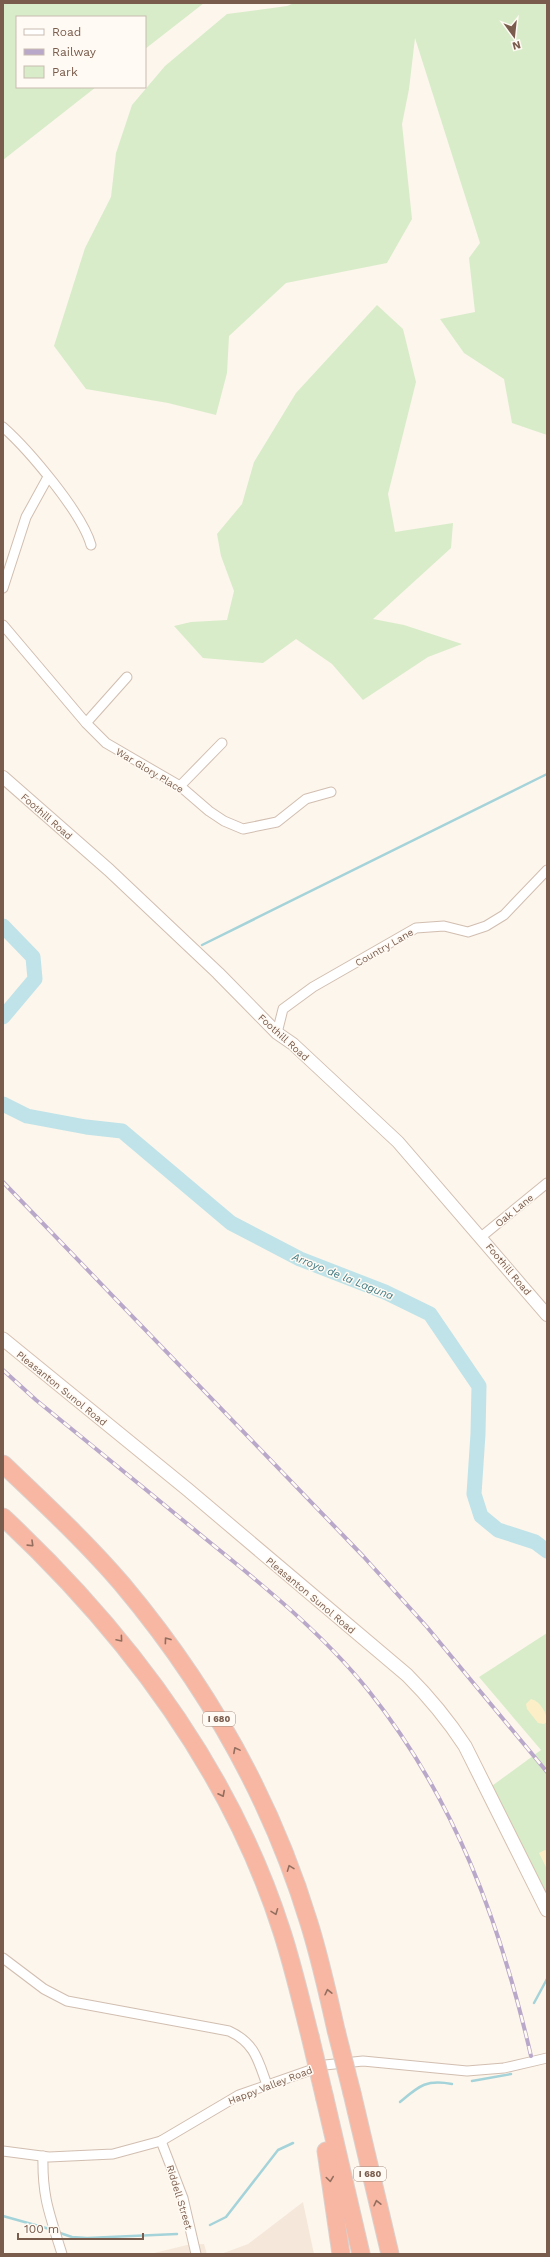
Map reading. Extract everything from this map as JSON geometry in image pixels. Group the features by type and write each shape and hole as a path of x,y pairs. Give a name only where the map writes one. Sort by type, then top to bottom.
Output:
{"highway":[{"name":"I 680","path":"3,1464 82,1540 121,1582 159,1630 190,1673 220,1720 270,1818 290,1867 311,1930 352,2093 390,2254"},
{"name":"I 680","path":"3,1517 92,1606 133,1655 190,1737 228,1804 262,1879 282,1931 310,2036 361,2254"},
{"path":"325,2098 326,2150 341,2254"},
{"path":"383,2228 394,2254"}],"main road":[{"name":"Pleasanton Sunol Road","path":"3,1339 187,1489 407,1675 428,1696 448,1720 473,1758 547,1910"}],"street":[{"path":"3,427 39,465 77,517 88,534 92,545"},
{"path":"3,588 26,517 48,477"},
{"name":"War Glory Place","path":"3,625 86,723 106,743 180,786 209,811 243,828 277,822 306,799 331,792"},
{"path":"86,723 127,677"},
{"path":"180,786 222,743"},
{"name":"Foothill Road","path":"3,777 175,931 277,1033 293,1044 398,1142 547,1315"},
{"name":"Country Lane","path":"277,1033 283,1008 313,987 416,928 444,926 468,932 486,926 504,915 547,870"},
{"name":"Oak Lane","path":"481,1237 547,1183"},
{"path":"3,1958 44,1990 67,2001 229,2031 242,2037 251,2046 267,2084"},
{"name":"Happy Valley Road","path":"3,2151 43,2156 83,2157 113,2154 161,2141 216,2107 239,2095 325,2065 363,2061 467,2071 504,2068 547,2058"},
{"name":"Riddell Street","path":"161,2141 183,2198 196,2254"},
{"path":"43,2156 42,2184 50,2220 61,2253"}],"shaded area":[{"path":"303,2202 314,2254 221,2254 248,2244"},
{"path":"204,2244 207,2254 150,2254 187,2245"}],"green space":[{"path":"3,3 204,3 146,48 146,16 16,16 16,88 95,88 3,160"},
{"path":"294,3 547,3 547,435 512,423 504,379 464,353 440,319 475,312 469,258 480,243 415,38 409,89 402,124 412,219 387,263 286,283 229,336 227,373 216,415 168,403 86,389 54,346 85,248 111,197 116,153 132,105 165,66 227,14 287,6"},
{"path":"377,305 403,329 416,382 388,494 395,532 453,523 451,548 373,619 404,625 462,644 428,657 363,700 332,664 296,639 263,663 203,658 174,626 191,622 227,620 234,591 221,556 217,534 242,504 254,462 296,393"},
{"path":"547,1633 547,1918 485,1791 541,1750 479,1677"}],"sand":[{"path":"531,1699 537,1702 544,1711 547,1722 544,1724 538,1723 527,1709 526,1704"},
{"path":"545,1850 547,1852 546,1867 539,1853"}],"waterway":[{"path":"202,945 547,774"},
{"name":"Arroyo de la Laguna","path":"3,926 33,957 35,979 3,1017"},
{"name":"Arroyo de la Laguna","path":"3,1104 27,1116 86,1127 122,1131 231,1223 300,1259 385,1292 430,1314 479,1386 478,1434 474,1494 481,1516 498,1530 535,1542 547,1551"},
{"path":"534,2003 547,1979"},
{"path":"472,2081 511,2074"},
{"path":"400,2102 423,2085 436,2082 452,2084"},
{"path":"210,2225 226,2217 278,2150 293,2143"},
{"path":"3,2216 53,2230"},
{"path":"57,2232 72,2237 87,2238 177,2234"}],"railway":[{"path":"3,1182 363,1556 427,1627 547,1772"},
{"path":"3,1370 36,1400 292,1611 331,1649 368,1690 399,1732 426,1774 450,1818 489,1910 519,2006 531,2056"}]}
